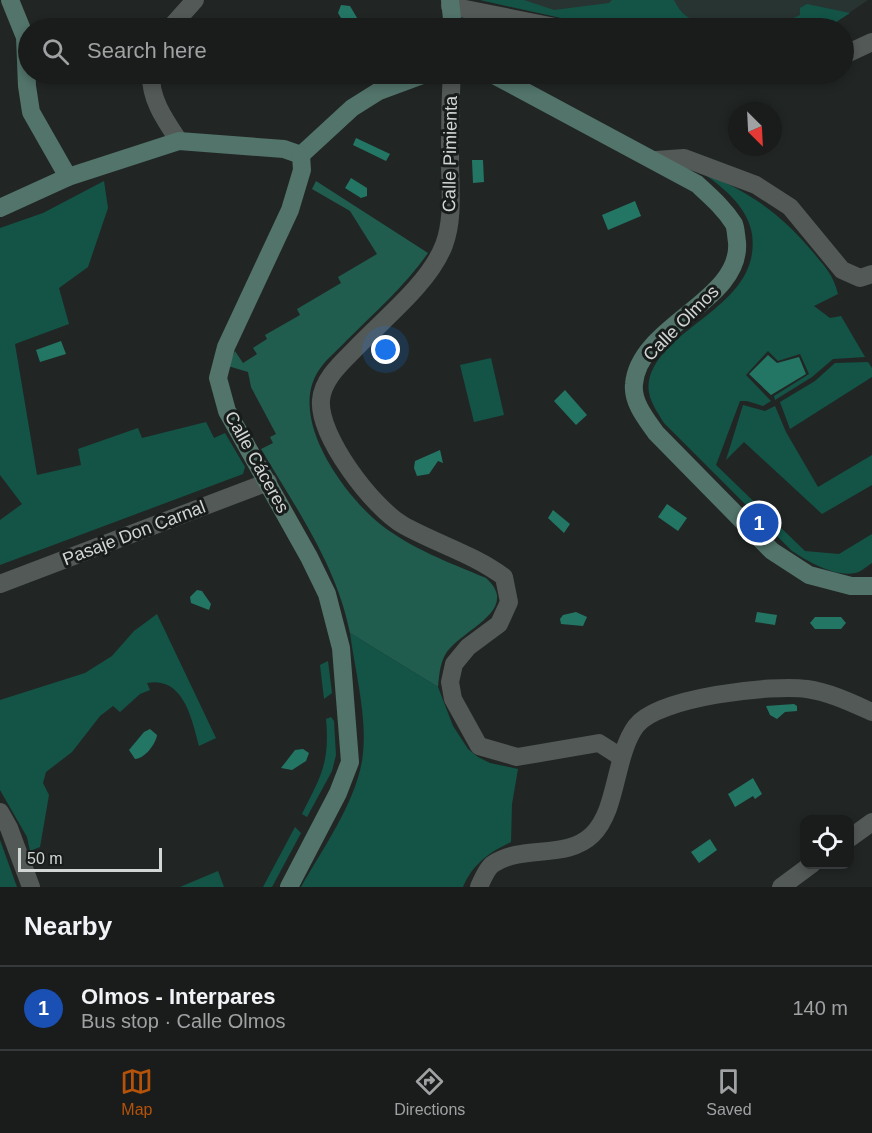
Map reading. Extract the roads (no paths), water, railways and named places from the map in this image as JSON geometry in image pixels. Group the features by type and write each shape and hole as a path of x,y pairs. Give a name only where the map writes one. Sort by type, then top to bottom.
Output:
{"main road":[{"path":"10,0 18,20"},
{"path":"450,3 452,18"},
{"path":"27,84 32,112 68,177"},
{"path":"0,207 68,177 178,141 284,149 301,154 352,108 379,91 398,84"},
{"name":"Calle Olmos","path":"511,84 656,160 697,184 722,207 735,226 738,257 724,280 642,358 634,385 640,410 656,433 772,551 808,575 850,586 872,586"},
{"name":"Calle Cáceres","path":"289,887 339,793 350,762 341,648 327,594 268,482 227,411 218,378 226,348 290,210 302,170 301,154"}],"street":[{"path":"179,18 195,0"},
{"path":"450,3 516,18"},
{"path":"854,50 872,42"},
{"path":"151,84 159,109 178,141"},
{"name":"Calle Pimienta","path":"452,84 451,216 445,244 433,268 331,375 321,399 323,419 331,437 363,488 384,509 402,524 482,561 504,577 509,602 499,624 468,647 454,663 450,682 453,699 479,746 517,757 599,743 621,757"},
{"path":"656,160 684,158 756,185 790,207 842,270 860,278 872,274"},
{"name":"Pasaje Don Carnal","path":"0,584 268,482"},
{"path":"479,887 492,864 525,852 573,846 594,834 605,816 621,757 637,724 661,709 746,689 808,689 872,712"},
{"path":"0,812 9,828 31,887"},
{"path":"854,835 872,822"},
{"path":"781,887 805,869"}],"place":[{"name":"Olmos - Interpares","path":"759,523"}]}
